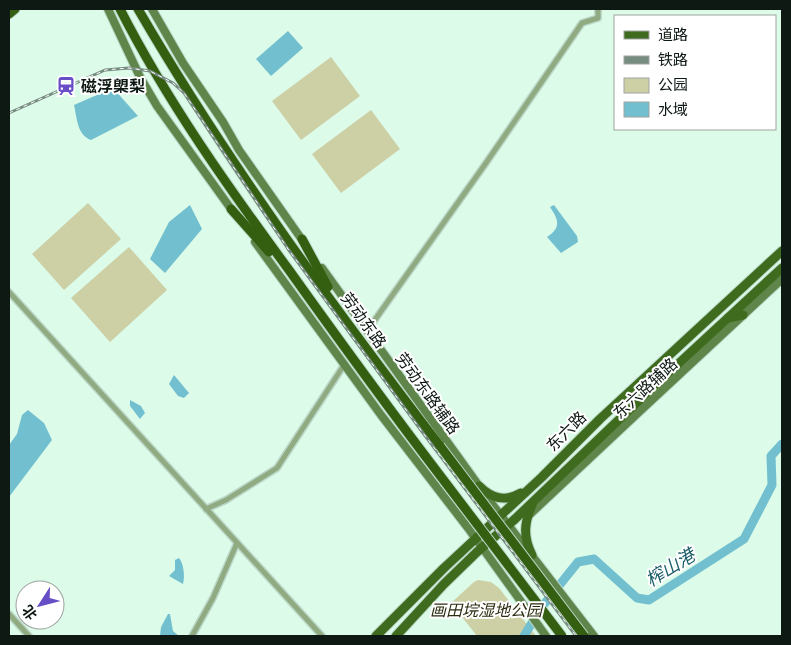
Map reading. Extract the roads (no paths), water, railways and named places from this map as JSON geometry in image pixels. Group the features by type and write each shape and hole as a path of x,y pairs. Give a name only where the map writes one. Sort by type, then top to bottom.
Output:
{"highway":[{"path":"9,14 15,9"},
{"name":"劳动东路","path":"120,9 150,63 213,162 326,321 562,636"},
{"name":"劳动东路","path":"138,9 176,73 252,188 368,351 584,636"},
{"path":"231,209 326,321"},
{"path":"302,239 326,286 368,351"}],"main road":[{"path":"108,9 140,77 157,106 344,365 475,538 546,636"},
{"name":"劳动东路辅路","path":"152,9 183,63 244,156 302,239 479,486 594,636"},
{"name":"东六路","path":"376,636 475,538 528,490 600,419 782,252"},
{"name":"东六路","path":"396,636 444,584 782,268"},
{"name":"东六路辅路","path":"527,518 782,279"},
{"path":"728,318 743,315"},
{"path":"479,486 490,495 500,499 511,498 528,490"},
{"path":"532,555 525,535 527,518 536,499"}],"street":[{"path":"367,331 582,23 598,18 598,9"},
{"path":"9,292 322,636"},
{"path":"206,509 226,500 277,468 344,365"},
{"path":"192,636 213,598 237,543"},
{"path":"9,614 29,636"}],"water":[{"path":"288,31 303,48 271,76 256,59"},
{"path":"113,88 138,116 91,140 86,138 80,130 74,105"},
{"path":"190,205 202,229 165,273 150,259 169,222"},
{"path":"554,205 577,236 578,242 561,253 547,237 552,234 557,224 557,220 550,207"},
{"path":"174,375 189,393 184,398 178,396 169,384"},
{"path":"130,400 141,406 145,413 140,419 130,406"},
{"path":"28,410 44,423 52,440 9,497 9,445 17,434 22,415"},
{"path":"179,558 184,571 183,584 169,576 175,570 175,560"},
{"path":"168,614 170,614 173,631 179,636 160,636 161,627"}],"waterway":[{"name":"榨山港","path":"524,636 541,608 578,562 594,559 637,598 649,600 744,539 772,485 771,456 782,444"}],"railway":[{"path":"9,113 105,70 129,68 150,71 173,83 184,93 288,249 423,433 576,636"}],"place":[{"name":"磁浮㮾梨","path":"66,86"}],"park label":[{"name":"画田垸湿地公园","path":"486,610"}]}
